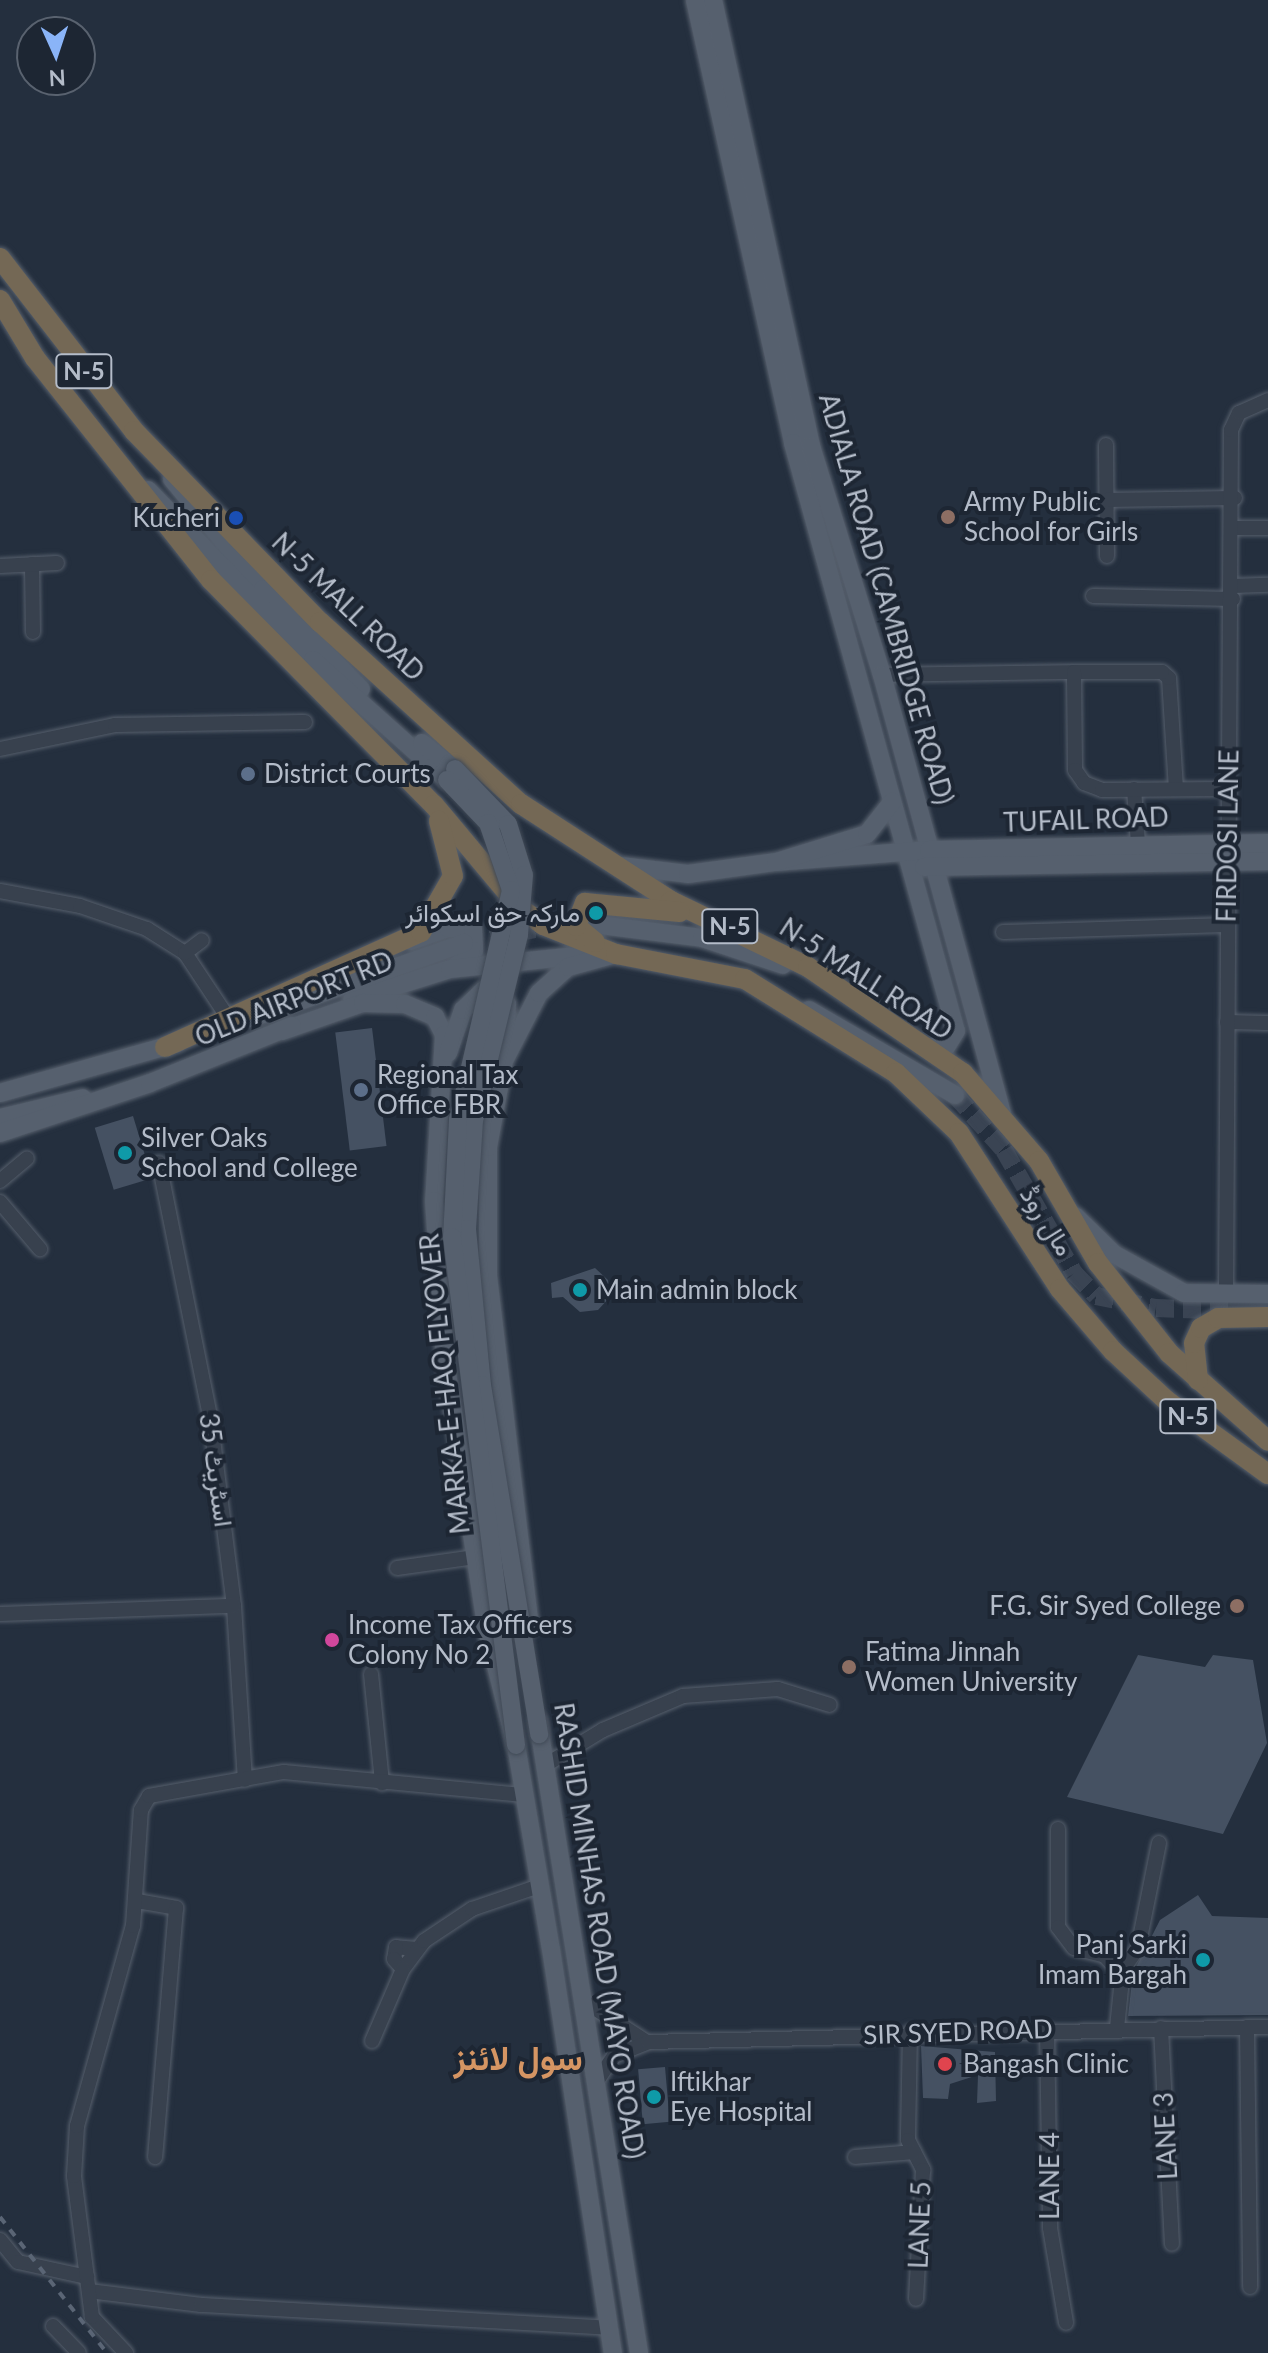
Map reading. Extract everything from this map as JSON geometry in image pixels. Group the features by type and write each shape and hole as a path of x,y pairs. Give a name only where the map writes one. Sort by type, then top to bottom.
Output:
{"highway":[{"name":"N-5","path":"0,258 108,403 150,447"},
{"name":"N-5","path":"0,300 35,358 120,463"},
{"name":"N-5 MALL ROAD","path":"150,447 320,622 486,774 603,862 698,915 751,935 832,984 963,1073 1002,1114 1068,1209 1098,1263 1198,1380 1268,1441"},
{"path":"120,463 211,580 434,805 520,908 543,925 616,954"},
{"path":"165,1047 226,1015 404,944 436,915 453,876 434,805"},
{"path":"616,954 579,932 576,919 585,903 698,915"},
{"name":"مال روڈ","path":"616,954 701,966 782,998 931,1102 985,1170 1060,1289 1113,1351 1166,1400 1268,1474"},
{"path":"1198,1380 1194,1343 1201,1328 1218,1318 1268,1317"}],"main road":[{"name":"ADIALA ROAD (CAMBRIDGE ROAD)","path":"695,0 793,443 956,1031 946,1047 925,1047"},
{"name":"ADIALA ROAD (CAMBRIDGE ROAD)","path":"713,0 811,446 882,675 1002,1114"},
{"name":"MARKA-E-HAQ FLYOVER","path":"150,447 263,589 451,775 488,823 511,890 465,1083 452,1206 461,1342 516,1745"},
{"name":"MARKA-E-HAQ FLYOVER","path":"120,463 313,660 508,824 524,875 519,935 474,1121 467,1229 480,1370 539,1734"},
{"path":"603,862 688,874 776,862 867,834 892,802"},
{"name":"TUFAIL ROAD","path":"776,862 1227,852 1268,843"},
{"name":"TUFAIL ROAD","path":"932,859 1138,844 1227,852 1268,861"},
{"path":"584,923 702,938 832,984"},
{"path":"404,944 448,928 473,929 474,951 450,969"},
{"name":"OLD AIRPORT RD","path":"0,1093 165,1047 464,943"},
{"name":"RASHID MINHAS ROAD (MAYO ROAD)","path":"616,954 587,959 551,979 529,1008 504,1061 488,1147 484,1219 539,1734 594,2086 627,2250 639,2353"},
{"name":"OLD AIRPORT RD","path":"0,1133 150,1083 282,1031 370,992 450,969 616,954"},
{"path":"447,1056 474,995 496,990 507,1004 504,1061"},
{"path":"782,998 846,1027 955,1095"},
{"name":"RASHID MINHAS ROAD (MAYO ROAD)","path":"282,1031 363,1003 405,1004 435,1017 447,1056 435,1243 475,1557 498,1689 516,1745 613,2353"},
{"path":"0,1118 150,1083"},
{"path":"1068,1209 1114,1254 1184,1293 1268,1294"}],"street":[{"name":"FIRDOSI LANE","path":"1226,1293 1227,852 1235,498 1231,430 1239,413 1268,400"},
{"path":"1106,445 1107,556"},
{"path":"1106,500 1235,498"},
{"path":"1234,528 1268,528"},
{"path":"0,566 57,563"},
{"path":"32,564 33,632"},
{"path":"1093,596 1233,592 1268,585"},
{"path":"1074,672 1075,770 1084,783 1102,790 1228,789"},
{"path":"882,675 1162,672 1169,678 1176,789"},
{"path":"0,749 115,725 305,722"},
{"path":"1134,789 1138,844"},
{"path":"0,891 80,906 147,929 185,953 226,1015"},
{"path":"1003,932 1227,925"},
{"path":"185,953 202,940"},
{"path":"1227,1022 1268,1023"},
{"path":"0,1181 27,1158"},
{"name":"اسٹریٹ 35","path":"159,1163 210,1416 234,1606 245,1780"},
{"path":"0,1202 40,1249"},
{"path":"397,1568 475,1557"},
{"path":"0,1614 234,1606"},
{"path":"371,1674 382,1783"},
{"path":"544,1766 603,1730 683,1696 778,1689 830,1705"},
{"path":"126,2353 92,2317 74,2176 77,2126 137,1901 141,1810 149,1796 161,1789 245,1780 284,1772 524,1795"},
{"path":"1058,1829 1058,1927 1064,1940 1105,1956 1121,1974"},
{"path":"1117,2028 1121,1974 1138,1948 1159,1843"},
{"path":"372,2041 403,1969 394,1959 396,1947 417,1949 472,1909 539,1886"},
{"path":"137,1901 176,1908 155,2157"},
{"name":"SIR SYED ROAD","path":"580,1998 607,2022 648,2042"},
{"path":"1247,2027 1250,2287"},
{"name":"SIR SYED ROAD","path":"594,2086 614,2056 648,2042 910,2032 1268,2027"},
{"name":"LANE 3","path":"1161,2028 1172,2244"},
{"name":"LANE 4","path":"1047,2029 1050,2228 1066,2323"},
{"name":"LANE 5","path":"910,2032 908,2140 923,2170 916,2299"},
{"name":"LANE 5","path":"855,2157 914,2152"},
{"path":"0,2240 18,2262 88,2284 201,2305 610,2328"},
{"path":"53,2326 79,2353"}],"building":[{"name":"Regional Tax Office FBR","path":"372,1028 387,1146 350,1151 335,1033"},
{"name":"Silver Oaks School and College","path":"133,1116 152,1178 114,1190 95,1128"},
{"name":"Main admin block","path":"595,1268 608,1280 610,1297 598,1310 580,1312 563,1297 552,1298 551,1283"},
{"path":"1138,1655 1205,1667 1213,1655 1253,1660 1267,1743 1223,1834 1067,1797"},
{"name":"Panj Sarki Imam Bargah","path":"1198,1895 1212,1916 1268,1918 1268,2015 1128,2016 1133,1973 1160,1920"},
{"name":"Bangash Clinic","path":"921,2046 995,2052 996,2101 977,2103 978,2075 950,2084 948,2099 923,2098"},
{"name":"Iftikhar Eye Hospital","path":"665,2067 670,2122 643,2124 638,2069"}],"tunnel":[{"path":"464,943 555,925"},
{"path":"955,1095 1004,1150 1074,1273 1096,1296 1156,1308 1233,1311"}],"railway":[{"path":"0,2217 107,2353"}],"place":[{"name":"Army Public School for Girls","path":"948,517"},
{"name":"Kucheri","path":"236,518"},
{"name":"District Courts","path":"248,774"},
{"name":"مارکہ حق اسکوائر","path":"596,913"},
{"name":"Regional Tax Office FBR","path":"361,1090"},
{"name":"Silver Oaks School and College","path":"125,1153"},
{"name":"Main admin block","path":"580,1290"},
{"name":"F.G. Sir Syed College","path":"1237,1606"},
{"name":"Income Tax Officers Colony No 2","path":"332,1640"},
{"name":"Fatima Jinnah Women University","path":"849,1667"},
{"name":"Panj Sarki Imam Bargah","path":"1203,1960"},
{"name":"Bangash Clinic","path":"945,2064"},
{"name":"Iftikhar Eye Hospital","path":"654,2097"}],"district":[{"name":"سول لائنز","path":"518,2057"}]}
